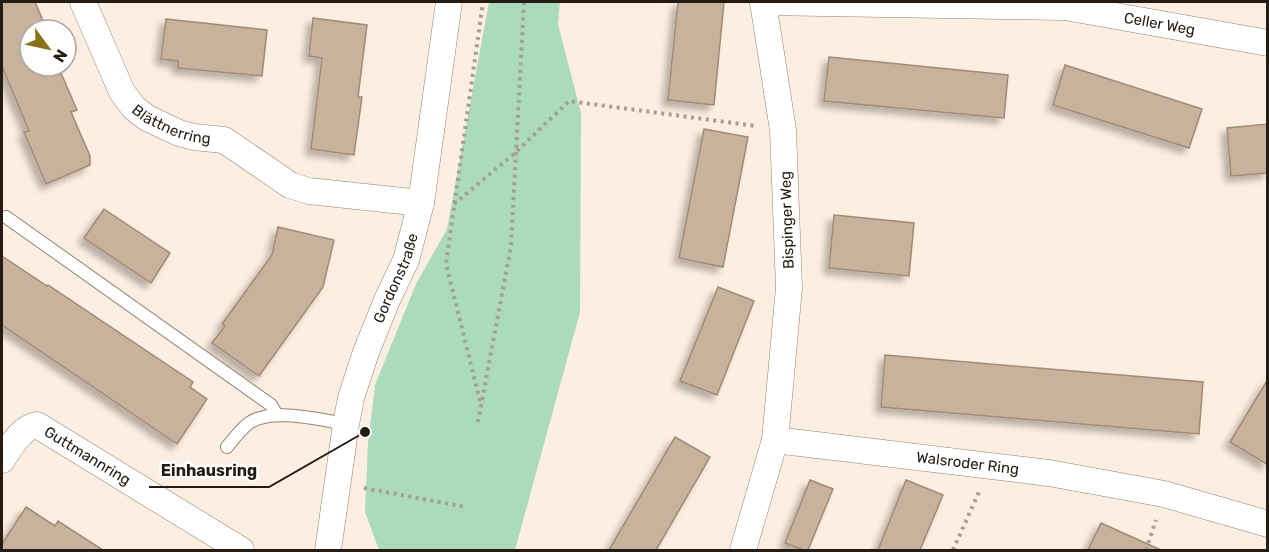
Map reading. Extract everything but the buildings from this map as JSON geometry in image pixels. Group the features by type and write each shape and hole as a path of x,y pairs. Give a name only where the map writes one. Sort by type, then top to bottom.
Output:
{"street":[{"name":"Blättnerring","path":"83,2 122,92 134,108 147,118 178,133 224,140 290,185 309,191 421,203"},
{"name":"Gordonstraße","path":"328,550 351,398 366,352 406,260 421,203 449,2"},
{"name":"Celler Weg","path":"764,2 1065,7 1268,43"},
{"name":"Bispinger Weg","path":"764,2 783,130 789,288 776,440"},
{"name":"Guttmannring","path":"2,460 22,432 30,426 37,425 241,550"},
{"name":"Walsroder Ring","path":"776,440 1049,473 1164,494 1268,524"},
{"path":"743,550 776,440"}],"lane":[{"path":"6,217 271,405 277,416"},
{"path":"227,447 236,435 251,422 277,416 305,417 346,424"}],"path":[{"path":"481,405 446,264 483,2"},
{"path":"478,423 511,246 524,2"},
{"path":"453,204 515,153 570,101 783,130"},
{"path":"953,550 990,466"},
{"path":"338,483 466,507"}],"green space":[{"path":"489,2 560,2 558,24 581,113 580,312 515,550 379,550 365,512 368,443 375,385 416,284 447,229"}],"place":[{"name":"Einhausring","path":"365,432"}]}
